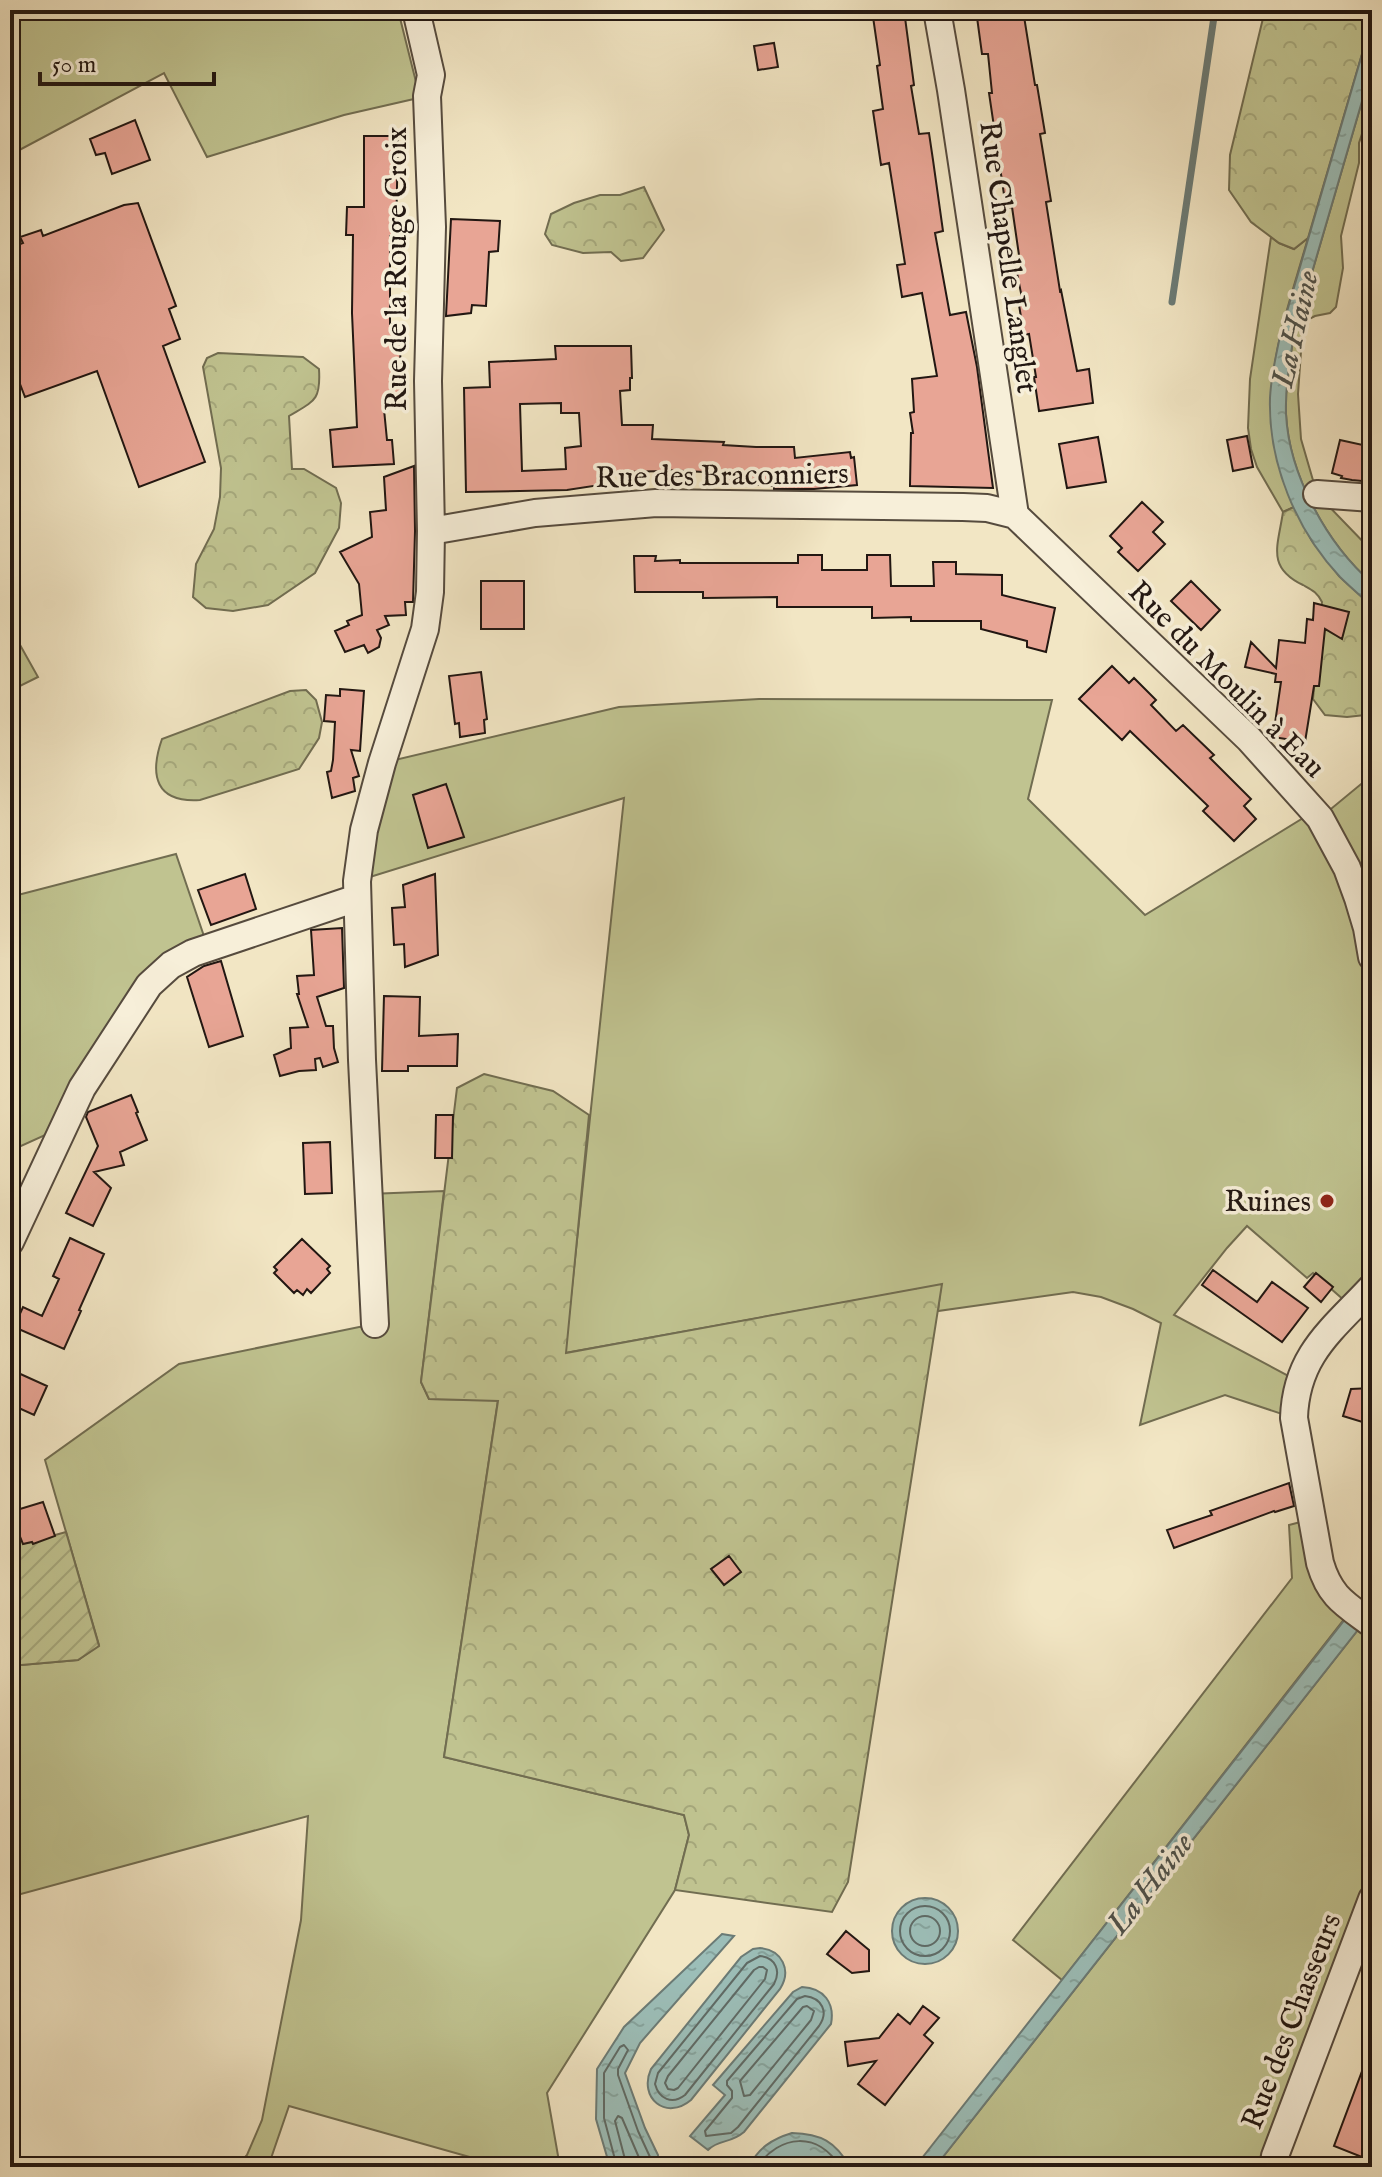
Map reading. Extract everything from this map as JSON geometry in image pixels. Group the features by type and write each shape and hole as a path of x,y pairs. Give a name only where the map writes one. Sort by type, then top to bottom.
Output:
{"street":[{"name":"Rue de la Rouge Croix","path":"375,1324 357,898 364,830 425,629 430,592 428,381 432,227 427,96 431,75 416,10"},
{"name":"Rue Chapelle Langlet","path":"937,10 1015,515"},
{"path":"1317,494 1372,498"},
{"name":"Rue des Braconniers","path":"431,531 535,513 656,503 963,507 987,508 1015,515"},
{"name":"Rue du Moulin à Eau","path":"1015,515 1240,730 1320,818 1347,868 1367,928 1372,957"},
{"path":"10,1242 82,1088 149,985 171,965 193,953 357,898"},
{"path":"1372,1287 1324,1337 1304,1367 1294,1397 1294,1418 1325,1581 1331,1592 1372,1624"},
{"name":"Rue des Chasseurs","path":"1273,2167 1372,1899"}],"green space":[{"path":"10,10 398,10 418,90 427,96 344,115 207,157 164,73 10,155"},
{"path":"1265,10 1372,10 1372,20 1308,238 1294,249 1279,243 1251,222 1229,190 1230,155"},
{"path":"1372,67 1372,104 1359,143 1359,163 1341,236 1343,268 1336,307 1330,313 1305,321 1298,394 1301,439 1317,494 1372,551 1372,583 1340,549 1313,507 1294,461 1286,404 1294,334"},
{"path":"644,187 664,230 643,258 621,261 611,252 583,253 552,245 545,234 551,214 574,203 600,195 620,195"},
{"path":"1271,237 1294,249 1308,238 1279,340 1271,404 1273,437 1294,507 1283,512 1257,467 1248,428 1250,379"},
{"path":"218,353 303,357 319,369 319,388 314,399 289,416 292,469 304,469 336,488 341,503 339,528 315,573 268,605 233,611 206,608 193,597 196,564 214,529 220,497 221,468 203,367 207,358"},
{"path":"1294,507 1312,541 1339,576 1372,606 1372,704 1365,715 1325,715 1313,699 1322,602 1314,592 1284,571 1277,554 1283,512"},
{"path":"10,627 38,677 10,691"},
{"path":"306,690 316,700 322,722 319,738 299,769 200,800 185,800 165,792 156,765 162,739 290,691"},
{"path":"759,699 1052,700 1028,799 1145,915 1313,812 1320,818 1372,775 1372,1287 1353,1308 1313,1273 1307,1278 1247,1226 1174,1315 1298,1381 1294,1418 1225,1395 1140,1425 1161,1323 1101,1297 1073,1292 938,1311 941,1285 565,1353 624,798 357,881 382,763 619,707"},
{"path":"176,854 208,948 171,965 63,1127 10,1151 10,969 18,965 10,943 10,897"},
{"path":"484,1074 553,1091 589,1115 566,1353 942,1284 848,1882 832,1912 675,1890 689,1835 684,1815 444,1757 498,1401 429,1399 421,1382 457,1088"},
{"path":"444,1191 421,1382 429,1399 498,1400 444,1757 684,1815 689,1835 675,1890 547,2093 560,2167 505,2167 289,2106 268,2167 236,2167 247,2155 262,2120 301,1920 308,1816 10,1897 10,1666 78,1660 99,1645 45,1460 179,1364 374,1324 369,1194"},
{"path":"1312,1519 1352,1609 1062,1980 1013,1940 1292,1578 1289,1525"},
{"path":"26,1531 30,1542 66,1532 99,1646 78,1660 10,1666 10,1537"},
{"path":"1372,1612 1372,1899 1273,2167 935,2167"}],"water":[{"name":"La Haine","path":"1372,20 1372,67 1294,334 1286,414 1294,461 1313,507 1340,549 1372,583 1372,606 1324,558 1298,517 1274,447 1270,398 1281,332"},
{"name":"La Haine","path":"1372,1585 1372,1612 935,2167 915,2167"},
{"path":"919,1898 931,1898 943,1903 953,1913 958,1931 956,1944 943,1959 931,1964 919,1964 907,1959 897,1949 892,1937 892,1925 897,1913 907,1903"},
{"path":"722,1934 734,1936 640,2043 625,2073 658,2155 659,2167 610,2167 596,2119 597,2069 624,2027"},
{"path":"760,1948 774,1953 783,1962 785,1975 780,1989 691,2100 672,2108 657,2103 648,2089 651,2069 741,1957"},
{"path":"802,1987 816,1990 826,1998 831,2010 831,2024 744,2132 708,2150 690,2136 725,2095 713,2085 793,1992"},
{"path":"792,2133 819,2137 833,2145 850,2167 749,2167 766,2145"}],"building":[{"path":"872,10 904,10 919,134 929,133 943,231 935,233 950,315 966,312 977,367 993,488 910,486 913,433 910,413 914,412 912,379 937,376 922,293 902,297 897,265 905,264 889,163 881,165 873,111 883,109"},
{"path":"976,10 1023,10 1045,133 1040,134 1051,201 1046,202 1060,291 1077,371 1089,369 1093,403 1039,411 1029,334 1024,335 1018,299 1022,298 1015,263 1020,262 1012,207 1006,208 989,93 992,93 988,54 982,54"},
{"path":"774,43 778,67 758,70 754,46"},
{"path":"135,120 150,160 112,174 105,153 96,155 90,139"},
{"path":"364,136 398,136 396,236 390,236 390,324 399,324 402,398 383,399 387,440 392,440 394,464 333,467 330,430 357,427 352,313 353,235 346,235 347,207 364,207"},
{"path":"138,203 176,306 169,309 180,339 163,346 205,462 139,487 97,371 25,397 10,358 10,248 23,243 20,237 41,230 43,236 124,205"},
{"path":"451,219 500,221 498,251 489,252 486,306 472,305 471,313 446,316"},
{"path":"555,346 631,346 630,390 620,391 622,425 653,425 652,439 794,447 795,458 850,452 851,458 854,457 857,485 774,489 774,486 723,482 724,473 666,470 599,476 600,485 567,490 466,492 464,388 490,387 489,362 556,359","holes":["561,403 561,413 579,413 581,446 565,448 566,469 522,471 520,404"]},
{"path":"1247,436 1253,467 1233,471 1227,440"},
{"path":"1098,437 1106,482 1067,488 1059,444"},
{"path":"1340,440 1372,447 1372,482 1341,478 1332,473"},
{"path":"414,466 413,602 405,602 406,615 385,616 389,625 377,630 381,638 379,647 368,653 364,645 345,652 335,631 349,625 347,621 362,615 359,584 340,552 372,537 370,512 386,510 384,477"},
{"path":"1142,502 1163,522 1153,532 1165,544 1138,571 1118,552 1122,548 1110,536"},
{"path":"798,555 822,555 822,570 867,570 867,555 890,555 891,586 934,586 933,562 956,562 956,574 1002,575 1002,595 1055,608 1046,652 1027,647 1027,641 981,629 981,621 872,618 872,607 777,607 777,597 703,598 703,592 635,592 634,556 656,556 655,561 680,560 680,563 798,563"},
{"path":"481,581 524,581 524,629 481,629"},
{"path":"1191,581 1220,610 1201,630 1171,601"},
{"path":"1314,603 1349,612 1342,639 1325,629 1319,686 1314,686 1305,742 1273,737 1281,682 1275,682 1276,674 1245,667 1251,642 1276,668 1279,640 1305,643 1307,619 1313,620"},
{"path":"1112,666 1129,683 1134,678 1156,700 1151,705 1176,731 1183,725 1214,755 1210,758 1251,799 1244,806 1256,819 1234,841 1203,811 1208,806 1130,731 1122,740 1079,699"},
{"path":"481,672 487,719 484,720 485,733 460,737 459,723 455,724 449,676"},
{"path":"340,689 364,691 360,751 351,750 359,776 353,778 355,791 332,798 327,772 331,771 333,760 335,722 324,721 326,695 340,696"},
{"path":"446,784 464,837 428,848 413,795"},
{"path":"245,874 256,909 211,925 198,890"},
{"path":"435,874 438,955 405,967 404,944 394,945 392,908 405,907 403,885"},
{"path":"342,928 344,988 317,997 326,1026 333,1026 338,1062 323,1067 320,1058 315,1059 316,1070 280,1076 274,1055 291,1048 290,1028 308,1027 297,994 297,976 314,975 311,930"},
{"path":"221,961 243,1036 209,1047 187,977 204,966"},
{"path":"384,996 420,997 419,1036 458,1034 457,1066 408,1066 408,1071 382,1071"},
{"path":"131,1095 147,1140 120,1152 124,1165 94,1172 111,1188 93,1226 66,1213 98,1146 86,1117 88,1112"},
{"path":"436,1115 453,1115 452,1158 435,1158"},
{"path":"330,1142 332,1193 305,1194 303,1143"},
{"path":"70,1238 104,1254 64,1349 14,1327 23,1307 42,1316 59,1279 53,1276"},
{"path":"302,1239 330,1266 327,1269 330,1273 311,1293 307,1289 303,1295 297,1290 294,1293 274,1273 277,1270 274,1267"},
{"path":"1213,1270 1257,1302 1272,1282 1308,1308 1282,1342 1202,1285"},
{"path":"1316,1273 1333,1287 1321,1302 1304,1287"},
{"path":"16,1372 47,1386 34,1415 10,1404 10,1384"},
{"path":"1372,1388 1372,1425 1343,1416 1351,1389"},
{"path":"1289,1483 1294,1506 1174,1548 1167,1530"},
{"path":"43,1502 55,1536 33,1544 23,1544 19,1534 10,1538 10,1512"},
{"path":"729,1556 741,1572 724,1585 711,1569"},
{"path":"846,1931 869,1950 869,1971 852,1973 827,1954"},
{"path":"923,2006 939,2018 924,2035 933,2043 885,2105 858,2084 876,2061 848,2066 845,2042 879,2038 898,2014 910,2024"},
{"path":"1372,2051 1372,2161 1334,2146"}],"waterway":[{"path":"1172,302 1215,10"}],"place":[{"name":"Ruines","path":"1327,1201"}]}
